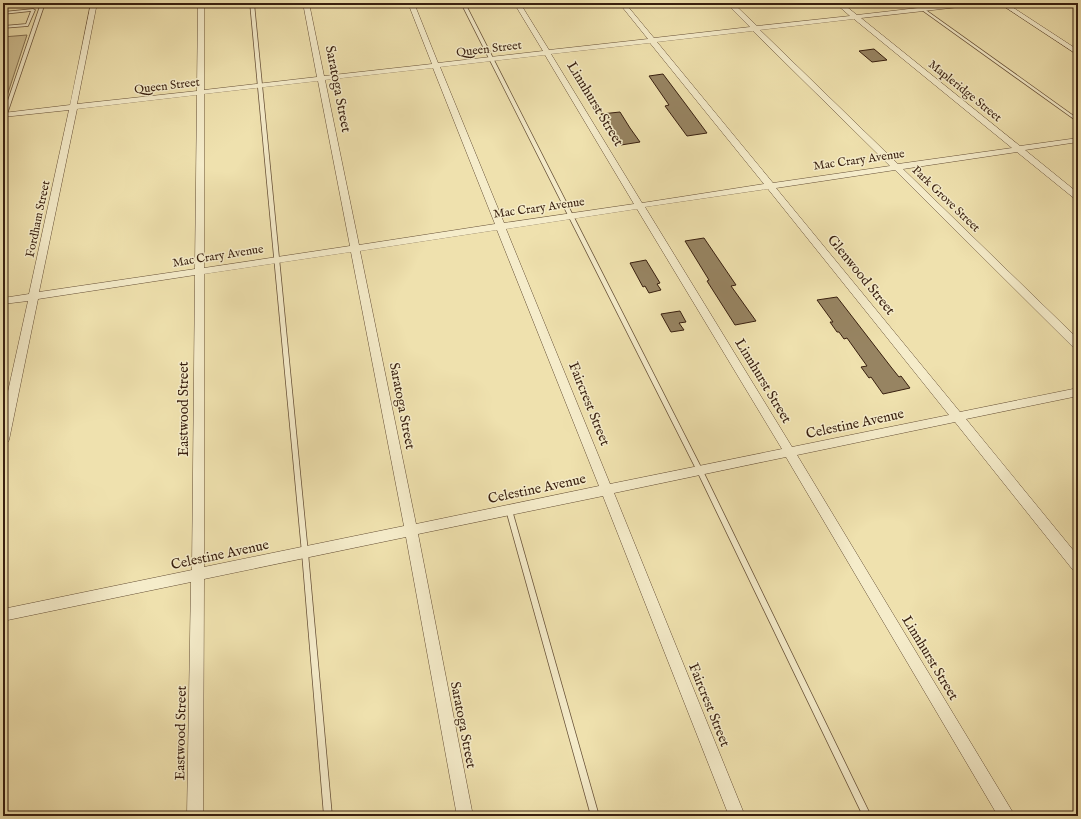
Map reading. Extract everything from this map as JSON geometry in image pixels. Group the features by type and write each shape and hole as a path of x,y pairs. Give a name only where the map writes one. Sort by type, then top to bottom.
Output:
{"street":[{"name":"Fordham Street","path":"3,440 94,3"},
{"name":"Eastwood Street","path":"195,816 198,575 201,3"},
{"name":"Saratoga Street","path":"306,3 411,531 465,816"},
{"name":"Faircrest Street","path":"411,3 608,490 737,816"},
{"name":"Linnhurst Street","path":"517,3 1008,816"},
{"name":"Glenwood Street","path":"622,3 959,417 1078,566"},
{"name":"Park Grove Street","path":"729,3 1078,345"},
{"name":"Mapleridge Street","path":"838,3 1078,197"},
{"name":"Queen Street","path":"4,117 977,3"},
{"path":"1002,3 1078,53"},
{"name":"Mac Crary Avenue","path":"3,301 1078,140"},
{"name":"Celestine Avenue","path":"3,616 1078,392"}],"lane":[{"path":"4,117 43,3"},
{"path":"252,3 305,553 328,816"},
{"path":"463,3 700,471 867,816"},
{"path":"914,3 1078,121"},
{"path":"3,13 33,10 27,25 3,27"},
{"path":"509,510 595,816"}],"shaded area":[{"path":"27,35 3,108 3,37"}],"building":[{"path":"874,49 887,60 872,62 859,51"},
{"path":"663,74 707,133 687,136 665,106 669,105 649,76"},
{"path":"620,112 640,142 621,145 601,114"},
{"path":"704,238 736,285 731,286 756,321 735,325 707,281 709,280 685,241"},
{"path":"646,260 660,283 657,284 661,290 649,293 645,286 643,287 630,263"},
{"path":"837,297 899,377 901,376 910,388 883,394 871,377 869,378 861,367 867,366 847,338 844,339 839,332 837,332 830,322 833,322 817,300"},
{"path":"680,311 686,322 679,323 684,330 671,332 661,314"}]}
